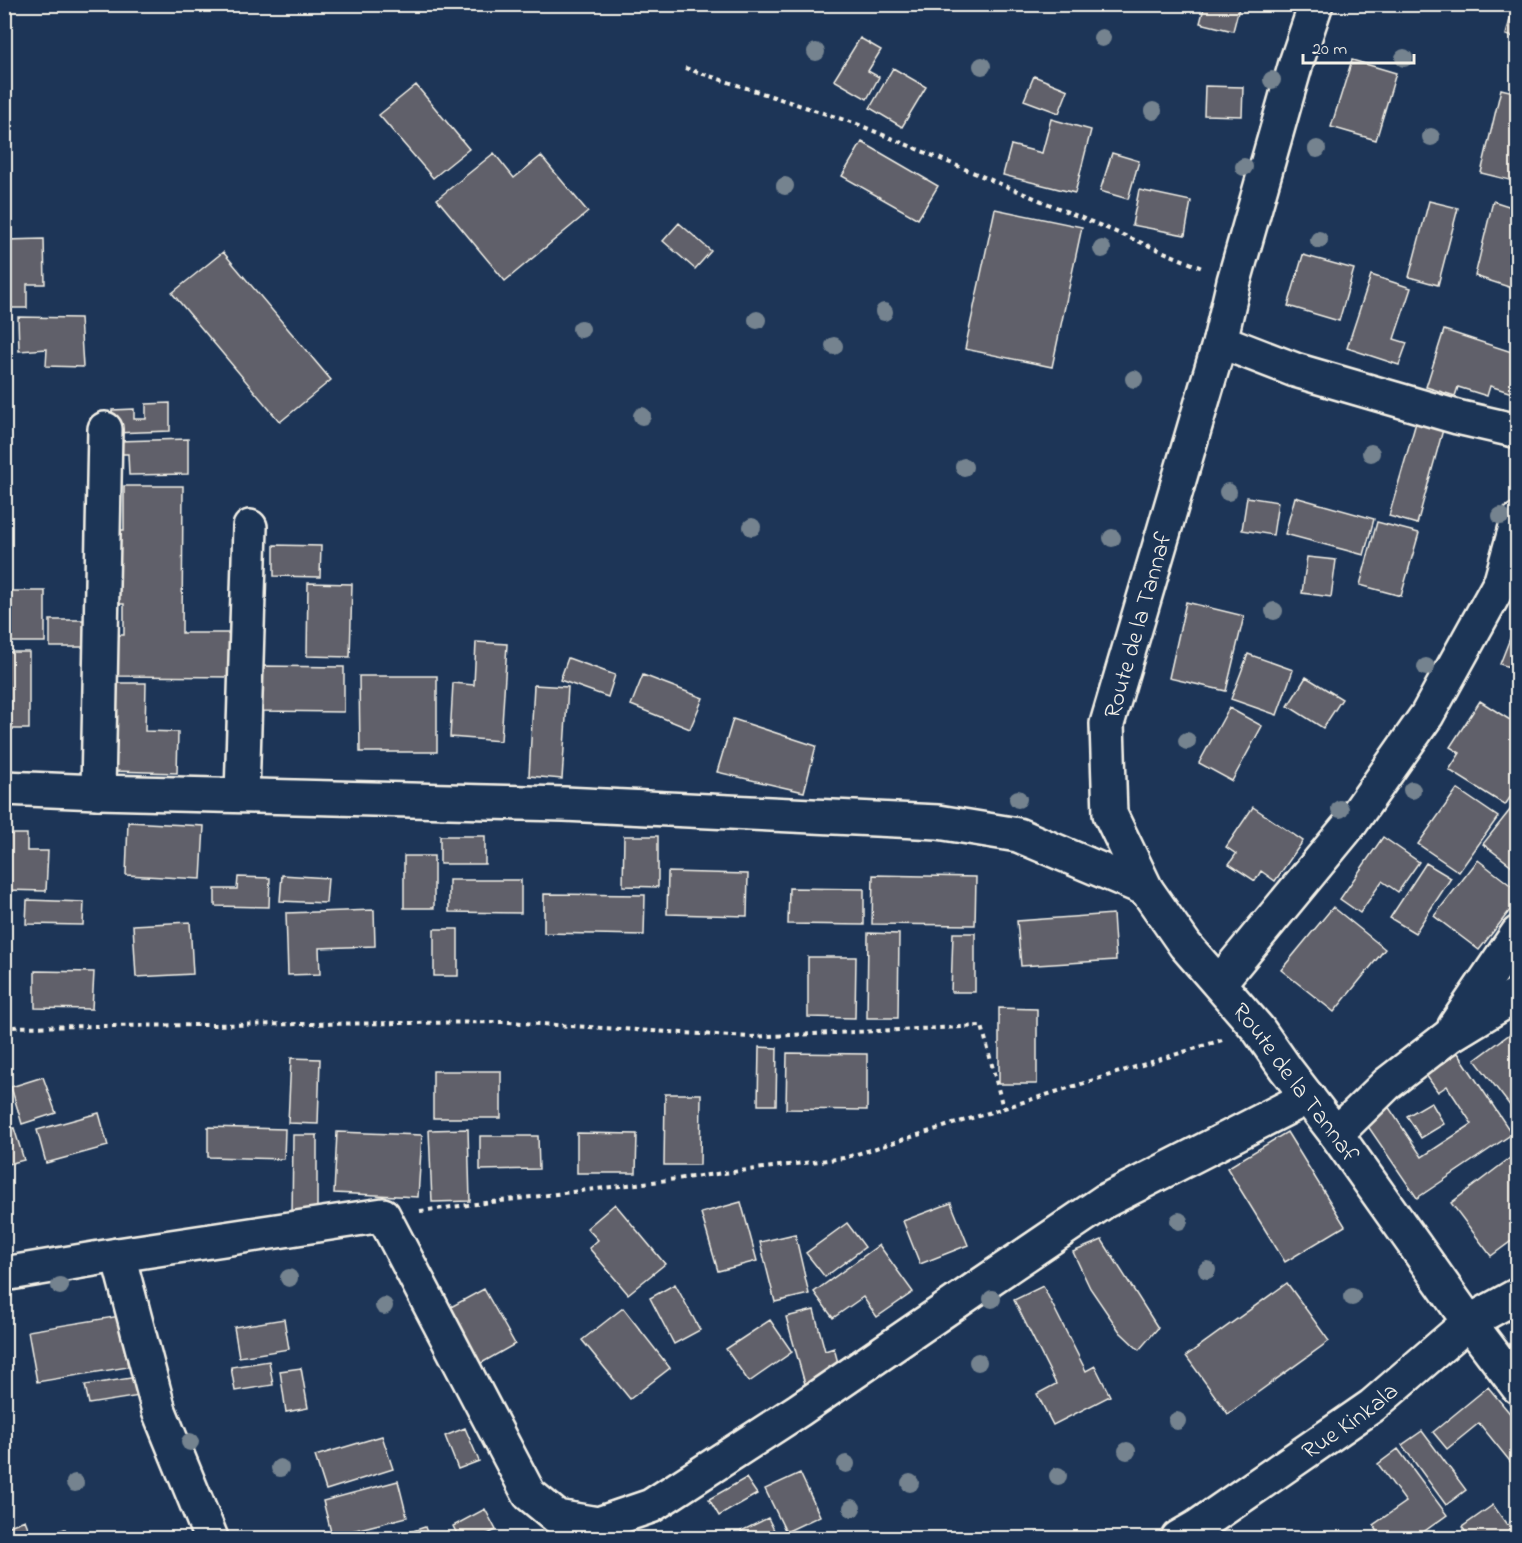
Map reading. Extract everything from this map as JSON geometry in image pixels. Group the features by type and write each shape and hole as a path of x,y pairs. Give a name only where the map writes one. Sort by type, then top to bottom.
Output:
{"street":[{"name":"Route de la Tannaf","path":"1316,4 1296,63 1234,281 1220,341 1107,724 1110,814 1146,889 1185,945 1258,1029 1518,1387"},
{"path":"1220,341 1295,370 1457,417 1518,431"},
{"path":"98,792 105,429"},
{"path":"1219,983 1351,823 1427,714 1501,581 1518,520"},
{"path":"242,795 250,527"},
{"path":"4,788 564,804 938,822 1018,835 1146,889"},
{"path":"1449,1036 1518,933"},
{"path":"1336,1134 1387,1084 1449,1036 1518,994"},
{"path":"4,1274 383,1215 529,1494 557,1517 598,1524 651,1506 799,1410 1105,1201 1308,1097"},
{"path":"118,1255 159,1411 211,1539"},
{"name":"Rue Kinkala","path":"1178,1539 1372,1406 1469,1322 1518,1294"}],"path":[{"path":"686,68 857,124 1234,281"},
{"path":"4,1027 507,1022 749,1037 982,1026 1004,1108"},
{"path":"383,1215 844,1158 1258,1029"}],"building":[{"path":"1205,4 1240,4 1233,31 1200,23"},
{"path":"1514,4 1518,4 1518,38 1506,35"},
{"path":"860,38 881,50 868,71 879,77 867,99 834,80"},
{"path":"1352,60 1396,73 1376,140 1331,127"},
{"path":"893,68 926,87 902,127 870,108"},
{"path":"1034,76 1068,90 1059,113 1024,100"},
{"path":"416,85 469,149 433,178 379,115"},
{"path":"1205,86 1243,87 1242,116 1204,115"},
{"path":"1501,89 1518,93 1518,126 1513,144 1518,145 1518,182 1481,173"},
{"path":"1051,119 1091,130 1075,193 1003,175 1011,145 1042,153"},
{"path":"862,142 938,186 918,219 842,176"},
{"path":"494,153 514,178 541,156 588,212 505,281 437,199"},
{"path":"1112,153 1139,161 1128,199 1100,191"},
{"path":"1139,190 1191,201 1185,235 1132,225"},
{"path":"1429,201 1458,208 1438,285 1409,277"},
{"path":"1493,201 1518,209 1518,290 1475,276"},
{"path":"995,209 1082,227 1052,367 965,349"},
{"path":"679,223 711,251 695,269 663,241"},
{"path":"44,239 45,284 27,284 27,308 4,308 4,240"},
{"path":"223,252 331,380 280,422 172,293"},
{"path":"1303,255 1354,269 1339,321 1288,306"},
{"path":"1371,275 1411,288 1394,339 1407,343 1399,365 1347,348"},
{"path":"18,317 80,318 83,367 46,366 47,349 19,351"},
{"path":"1444,330 1518,354 1518,395 1490,386 1487,396 1458,387 1455,396 1426,387"},
{"path":"170,403 170,431 113,433 112,410 134,409 134,419 146,419 146,404"},
{"path":"1417,419 1444,426 1417,524 1389,516"},
{"path":"188,439 188,474 129,475 128,454 118,454 118,441"},
{"path":"124,486 183,486 182,633 233,633 232,677 115,676 115,635 124,635 124,604 115,604 116,530 124,530"},
{"path":"1247,497 1278,502 1273,535 1242,530"},
{"path":"1295,497 1374,519 1364,555 1285,534"},
{"path":"1377,522 1419,533 1401,596 1360,585"},
{"path":"274,545 321,546 320,577 274,576"},
{"path":"1307,557 1336,560 1331,597 1302,593"},
{"path":"308,583 352,584 350,657 307,656"},
{"path":"4,591 45,591 45,642 4,642"},
{"path":"1186,602 1244,616 1226,691 1169,678"},
{"path":"1518,618 1518,670 1500,664"},
{"path":"50,620 96,620 96,647 50,647"},
{"path":"476,642 507,644 501,741 450,737 453,683 474,685"},
{"path":"4,652 29,652 29,729 4,729"},
{"path":"1248,654 1293,670 1277,715 1231,699"},
{"path":"568,658 615,675 608,697 560,680"},
{"path":"261,666 344,667 344,712 261,711"},
{"path":"643,675 703,698 690,729 631,705"},
{"path":"359,676 437,676 437,752 360,752"},
{"path":"1306,677 1342,699 1323,728 1288,706"},
{"path":"116,683 146,683 145,731 178,732 177,773 115,771"},
{"path":"534,685 568,687 562,779 529,776"},
{"path":"1480,701 1518,725 1518,786 1505,805 1449,770 1460,753 1450,747"},
{"path":"1229,708 1262,726 1232,781 1199,763"},
{"path":"733,719 816,746 804,792 717,772"},
{"path":"1457,789 1498,817 1459,872 1418,844"},
{"path":"1518,800 1518,867 1516,869 1483,844"},
{"path":"1253,807 1303,841 1275,881 1261,871 1255,881 1229,864 1236,854 1226,847"},
{"path":"128,822 204,826 201,879 126,875"},
{"path":"4,834 27,834 27,851 48,851 46,891 4,890"},
{"path":"440,836 485,836 485,864 440,864"},
{"path":"624,836 658,836 658,887 623,886"},
{"path":"1383,837 1419,862 1398,892 1382,881 1360,913 1340,899"},
{"path":"404,856 434,856 434,908 404,908"},
{"path":"1478,860 1518,891 1518,900 1479,950 1434,916"},
{"path":"1426,863 1451,878 1415,933 1390,918"},
{"path":"668,872 748,874 747,916 667,914"},
{"path":"282,875 328,878 326,903 280,901"},
{"path":"873,875 976,877 975,925 872,924"},
{"path":"238,877 270,878 269,907 215,906 215,889 237,889"},
{"path":"449,880 521,880 521,913 449,912"},
{"path":"789,888 864,889 864,925 788,924"},
{"path":"544,894 645,895 644,935 544,933"},
{"path":"27,900 84,902 83,925 26,924"},
{"path":"1333,907 1385,949 1334,1012 1281,970"},
{"path":"374,910 375,946 319,948 320,974 288,975 286,913"},
{"path":"1113,914 1116,960 1021,966 1017,921"},
{"path":"190,922 193,974 136,977 133,925"},
{"path":"434,929 458,929 458,976 434,976"},
{"path":"868,933 899,934 898,1018 867,1018"},
{"path":"953,933 975,933 975,992 951,992"},
{"path":"808,957 856,957 855,1018 808,1017"},
{"path":"35,971 94,972 92,1009 35,1008"},
{"path":"999,1008 1037,1009 1037,1084 999,1084"},
{"path":"1518,1028 1518,1101 1511,1107 1475,1060"},
{"path":"759,1047 777,1048 776,1105 758,1105"},
{"path":"787,1053 867,1054 867,1110 786,1109"},
{"path":"1458,1053 1512,1134 1417,1198 1363,1119 1386,1103 1422,1157 1472,1124 1447,1086 1438,1092 1426,1075"},
{"path":"291,1058 320,1059 318,1124 288,1123"},
{"path":"433,1071 501,1071 501,1118 433,1118"},
{"path":"43,1077 56,1113 22,1124 11,1087"},
{"path":"665,1094 701,1094 700,1165 664,1165"},
{"path":"1431,1102 1444,1124 1421,1138 1407,1116"},
{"path":"99,1113 108,1146 46,1163 37,1130"},
{"path":"208,1127 285,1129 284,1159 208,1157"},
{"path":"14,1128 24,1160 4,1165 4,1131"},
{"path":"468,1129 470,1201 432,1202 429,1130"},
{"path":"337,1132 422,1135 418,1197 334,1193"},
{"path":"1287,1132 1345,1226 1285,1262 1227,1168"},
{"path":"577,1133 637,1134 636,1173 577,1173"},
{"path":"293,1135 317,1135 317,1218 292,1218"},
{"path":"480,1136 538,1136 539,1169 480,1170"},
{"path":"1518,1152 1518,1236 1491,1256 1451,1203"},
{"path":"741,1202 757,1261 718,1271 701,1213"},
{"path":"951,1203 968,1245 920,1264 903,1221"},
{"path":"615,1204 665,1264 628,1294 589,1248 598,1240 587,1228"},
{"path":"847,1223 865,1247 825,1277 806,1253"},
{"path":"795,1234 809,1294 775,1302 760,1242"},
{"path":"1102,1240 1158,1328 1139,1350 1120,1332 1090,1288 1073,1252"},
{"path":"879,1245 913,1292 877,1317 863,1297 833,1318 814,1292"},
{"path":"1287,1283 1329,1341 1228,1414 1186,1356"},
{"path":"675,1284 700,1330 674,1344 650,1298"},
{"path":"1043,1286 1086,1371 1095,1366 1110,1396 1053,1425 1037,1394 1056,1384 1014,1300"},
{"path":"484,1289 515,1344 478,1365 447,1309"},
{"path":"623,1308 670,1368 630,1399 582,1340"},
{"path":"814,1310 825,1351 834,1348 841,1374 805,1384 786,1317"},
{"path":"120,1316 128,1367 37,1382 28,1331"},
{"path":"284,1319 289,1349 239,1357 234,1327"},
{"path":"770,1320 792,1352 749,1382 726,1349"},
{"path":"269,1361 273,1385 235,1391 231,1367"},
{"path":"301,1368 308,1408 286,1412 280,1371"},
{"path":"137,1377 140,1396 89,1404 85,1385"},
{"path":"1488,1387 1518,1423 1517,1470 1479,1423 1447,1449 1433,1432"},
{"path":"465,1428 479,1461 458,1469 445,1436"},
{"path":"1422,1431 1466,1490 1446,1505 1402,1445"},
{"path":"382,1436 393,1469 326,1490 315,1456"},
{"path":"1398,1449 1447,1515 1415,1538 1383,1538 1373,1525 1406,1502 1378,1464"},
{"path":"800,1473 820,1516 786,1532 765,1489"},
{"path":"746,1478 757,1494 719,1516 709,1499"},
{"path":"398,1481 407,1517 332,1536 323,1501"},
{"path":"1493,1505 1507,1525 1518,1517 1518,1538 1470,1538 1462,1527"},
{"path":"485,1509 496,1530 480,1538 459,1538 453,1526"},
{"path":"768,1518 778,1538 744,1538 741,1531"},
{"path":"25,1520 32,1538 4,1538 4,1528"},
{"path":"425,1527 429,1538 398,1538 398,1536"},
{"path":"65,1529 69,1538 47,1538 46,1535"}]}
